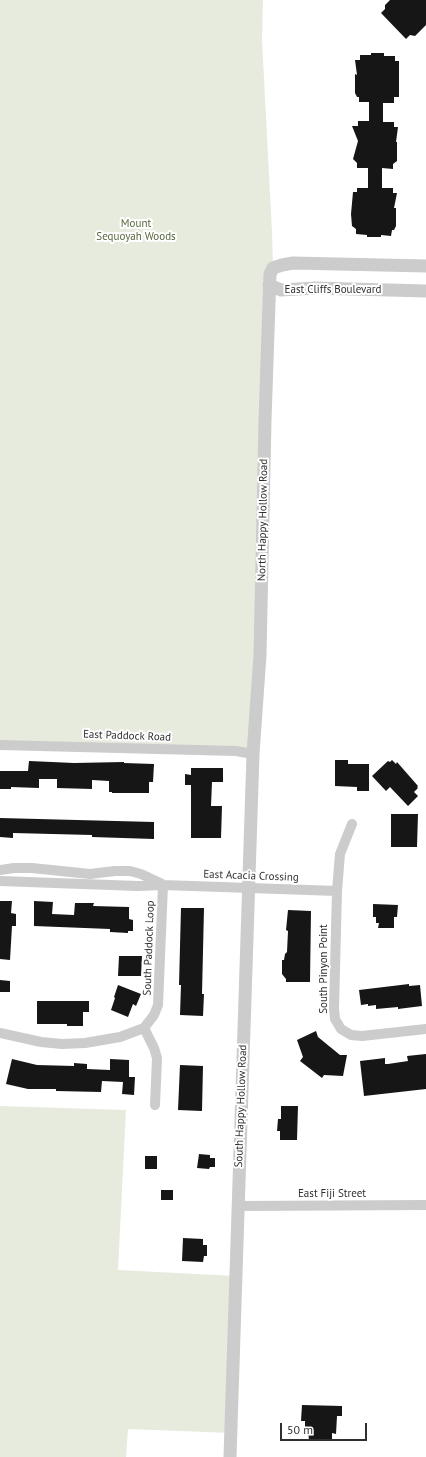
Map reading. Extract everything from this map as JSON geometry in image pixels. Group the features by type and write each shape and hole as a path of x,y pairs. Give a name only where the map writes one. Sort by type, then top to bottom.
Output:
{"street":[{"name":"East Cliffs Boulevard","path":"426,266 293,263 273,268 270,274 269,286 281,290 316,288 426,291"},
{"name":"North Happy Hollow Road","path":"253,754 260,655 265,420 270,300 269,286"},
{"name":"East Paddock Road","path":"0,745 228,751 253,754"},
{"name":"South Happy Hollow Road","path":"230,1457 253,754"},
{"name":"South Pinyon Point","path":"352,824 340,854 337,891 335,1019 341,1029 351,1035 362,1036 426,1029"},
{"name":"East Acacia Crossing","path":"0,870 32,868 90,874 130,871 141,874 163,885"},
{"name":"East Acacia Crossing","path":"0,881 138,886 163,885 248,887 337,891"},
{"name":"South Paddock Loop","path":"144,1028 154,1015 158,1004 163,885"},
{"path":"0,1033 41,1042 85,1044 120,1037 144,1028 154,1048 157,1058 155,1105"},
{"name":"East Fiji Street","path":"238,1206 426,1205"}],"green space":[{"name":"Mount Sequoyah Woods","path":"0,0 263,0 262,40 273,268 253,754 0,745"},
{"path":"0,1106 126,1110 118,1270 236,1276 231,1433 128,1429 126,1457 0,1457"}],"building":[{"path":"390,0 426,0 426,25 415,36 410,35 406,39 381,13 385,9 385,5"},
{"path":"371,53 384,53 384,56 395,56 395,61 399,61 399,97 394,97 394,103 383,103 383,122 394,122 394,127 398,127 396,142 397,161 393,164 393,169 382,168 382,188 393,188 393,193 397,193 394,208 396,208 396,226 394,230 392,230 391,236 381,235 381,237 367,237 367,235 356,234 356,229 352,226 351,214 353,192 357,192 357,188 368,188 368,168 357,168 357,163 353,159 358,141 352,126 358,126 358,121 369,121 369,102 359,102 359,97 357,97 355,93 355,74 357,75 355,60 360,60 360,55 371,55"},
{"path":"335,760 348,760 348,764 369,764 369,791 357,791 357,787 335,786"},
{"path":"392,760 396,764 397,762 418,786 414,792 418,796 408,806 390,787 386,791 372,776 388,761 390,762"},
{"path":"29,761 74,763 124,762 154,764 153,782 149,782 149,793 112,793 109,792 109,781 92,780 92,789 57,788 57,779 39,779 39,788 11,787 11,789 0,789 0,771 28,771"},
{"path":"191,768 223,768 223,782 212,782 211,806 222,806 221,838 191,838 191,785 185,785 185,774 191,775"},
{"path":"391,814 418,814 417,847 391,847"},
{"path":"0,818 154,822 154,839 92,837 92,835 13,833 13,838 0,837"},
{"path":"0,901 12,901 11,913 16,914 16,926 12,926 10,960 0,959"},
{"path":"34,901 53,902 52,914 74,915 75,903 94,903 93,906 129,907 129,919 133,920 133,931 128,931 128,933 110,932 110,929 34,926"},
{"path":"373,904 398,905 397,917 394,917 394,928 378,928 379,923 376,923 376,917 373,917"},
{"path":"181,908 204,908 202,994 204,994 203,1016 180,1015 181,985 179,985"},
{"path":"288,910 311,911 310,982 286,982 286,979 282,974 282,960 284,960 287,952 288,931 286,930"},
{"path":"119,956 142,956 141,976 118,976"},
{"path":"0,980 10,981 10,992 0,992"},
{"path":"409,984 409,986 420,985 422,1006 398,1009 398,1007 376,1009 376,1005 361,1005 359,990"},
{"path":"118,985 141,994 136,1006 133,1004 128,1017 111,1010"},
{"path":"37,1001 89,1001 89,1012 83,1012 83,1026 67,1026 67,1024 37,1024"},
{"path":"316,1031 318,1037 340,1055 347,1055 343,1076 324,1075 322,1078 300,1061 303,1057 297,1040"},
{"path":"426,1054 426,1089 364,1096 360,1061 385,1058 385,1064 388,1064 408,1061 407,1056"},
{"path":"12,1059 37,1065 74,1066 74,1063 87,1064 87,1069 110,1070 110,1059 129,1060 129,1077 135,1077 134,1095 122,1094 123,1082 102,1081 101,1092 28,1089 6,1084"},
{"path":"180,1065 203,1066 202,1111 178,1110"},
{"path":"281,1106 298,1106 297,1140 280,1140 280,1131 277,1131 278,1119 281,1119"},
{"path":"199,1154 210,1155 210,1158 215,1158 215,1167 210,1167 209,1169 197,1168"},
{"path":"145,1156 157,1156 157,1169 145,1169"},
{"path":"161,1190 173,1190 173,1200 161,1200"},
{"path":"183,1238 203,1239 203,1245 207,1245 207,1256 204,1256 203,1262 182,1261"},
{"path":"302,1405 342,1406 342,1416 337,1416 336,1434 332,1433 332,1441 309,1440 308,1431 305,1431 305,1421 301,1421"}]}
